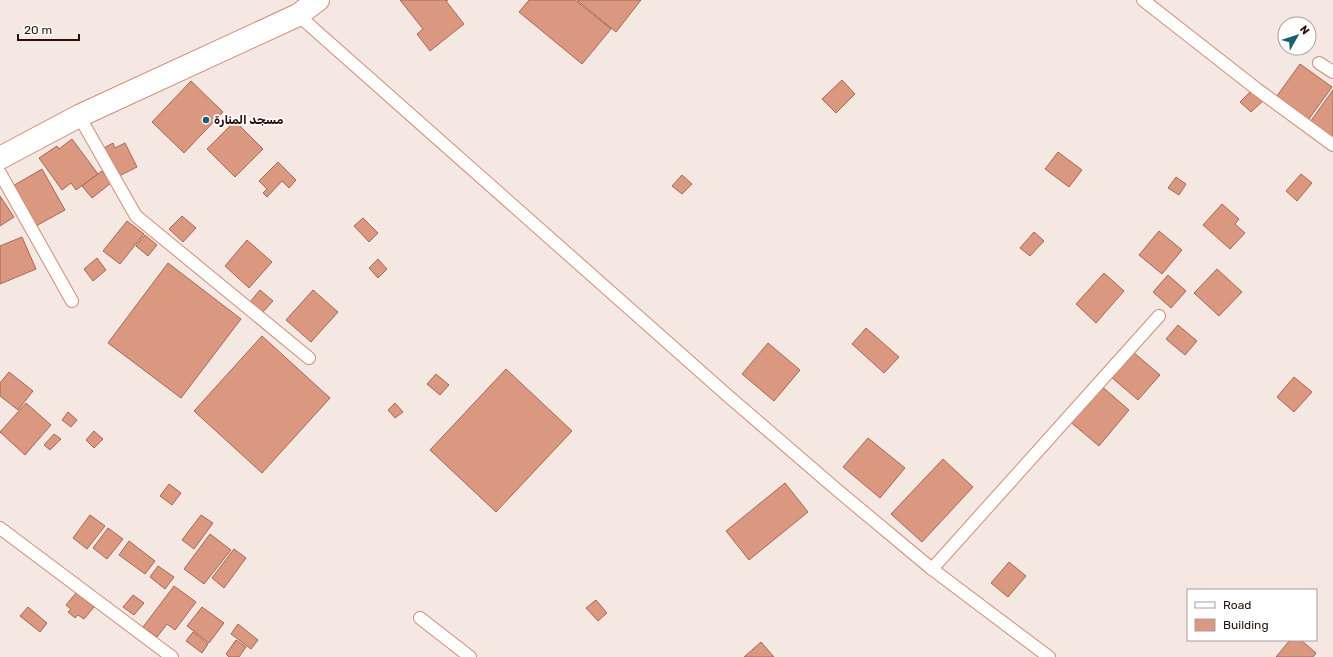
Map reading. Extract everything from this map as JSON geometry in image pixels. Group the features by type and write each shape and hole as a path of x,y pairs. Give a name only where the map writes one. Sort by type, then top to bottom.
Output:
{"street":[{"path":"0,158 79,116 298,15 318,0"}],"lane":[{"path":"1143,0 1258,90 1333,145"},
{"path":"298,15 836,490 932,569 1049,657"},
{"path":"1319,63 1333,72"},
{"path":"79,116 136,216 309,358"},
{"path":"0,173 72,301"},
{"path":"932,569 1159,316"},
{"path":"0,528 172,657"},
{"path":"420,618 470,657"}],"building":[{"path":"400,0 448,0 446,1 464,24 430,51 417,34 423,29"},
{"path":"529,0 575,0 611,29 582,64 519,12"},
{"path":"577,0 641,0 616,32"},
{"path":"1300,64 1332,87 1306,123 1274,100"},
{"path":"842,80 855,94 836,113 822,99"},
{"path":"191,81 223,112 184,153 152,122"},
{"path":"1253,89 1264,100 1251,112 1240,102"},
{"path":"1333,90 1333,138 1310,122"},
{"path":"235,121 263,149 235,177 207,149"},
{"path":"72,139 98,174 76,190 71,183 62,190 39,158 57,146 59,149"},
{"path":"113,143 115,148 125,143 137,167 115,178 100,150"},
{"path":"1058,152 1082,170 1069,187 1045,169"},
{"path":"278,162 296,180 289,188 282,181 267,197 263,193 267,189 259,181"},
{"path":"42,169 65,210 34,227 11,187"},
{"path":"102,171 111,183 92,198 82,186"},
{"path":"1301,174 1312,183 1297,201 1286,191"},
{"path":"682,175 692,184 682,194 672,186"},
{"path":"1176,177 1186,184 1179,195 1168,188"},
{"path":"0,196 14,217 0,226"},
{"path":"1222,204 1239,219 1235,224 1245,233 1230,249 1203,225"},
{"path":"182,216 196,228 183,242 169,229"},
{"path":"363,218 378,233 369,242 354,226"},
{"path":"127,221 144,234 120,264 103,251"},
{"path":"1159,231 1182,250 1162,274 1139,255"},
{"path":"1034,232 1044,241 1030,256 1020,248"},
{"path":"145,235 157,245 148,256 136,246"},
{"path":"22,237 36,269 0,284 0,246"},
{"path":"247,240 272,262 249,288 225,266"},
{"path":"97,258 106,270 93,281 84,269"},
{"path":"378,259 387,269 378,278 369,268"},
{"path":"168,263 241,319 181,398 108,343"},
{"path":"1217,269 1242,292 1219,316 1194,293"},
{"path":"1104,273 1124,291 1096,323 1076,304"},
{"path":"1168,275 1186,291 1171,308 1153,292"},
{"path":"260,290 273,301 262,313 250,302"},
{"path":"313,290 338,312 311,342 286,320"},
{"path":"1178,325 1197,341 1185,355 1166,339"},
{"path":"866,328 899,357 884,373 852,344"},
{"path":"262,336 330,398 262,473 194,411"},
{"path":"768,343 800,370 774,401 742,374"},
{"path":"1132,351 1160,375 1138,400 1110,376"},
{"path":"506,369 572,431 496,512 430,450"},
{"path":"9,372 33,391 18,410 0,396 0,383"},
{"path":"436,374 449,385 440,395 427,384"},
{"path":"1294,377 1312,392 1294,412 1277,397"},
{"path":"1099,384 1129,410 1099,446 1068,420"},
{"path":"26,403 51,425 25,455 0,432"},
{"path":"395,403 403,412 395,418 388,410"},
{"path":"68,412 77,420 71,427 62,420"},
{"path":"94,431 103,439 94,448 86,440"},
{"path":"54,434 61,439 50,450 44,445"},
{"path":"868,438 905,468 880,498 843,467"},
{"path":"943,459 973,487 922,542 891,514"},
{"path":"785,483 808,512 749,560 726,531"},
{"path":"169,484 181,493 172,505 160,496"},
{"path":"90,515 105,526 87,549 73,538"},
{"path":"201,515 213,523 194,549 182,540"},
{"path":"108,528 123,539 107,559 93,548"},
{"path":"210,534 231,550 204,584 184,569"},
{"path":"129,541 155,561 145,574 119,555"},
{"path":"234,549 246,558 224,588 212,578"},
{"path":"1009,562 1026,576 1008,597 991,583"},
{"path":"158,566 174,577 165,589 150,577"},
{"path":"174,586 196,602 175,630 167,624 157,637 143,627"},
{"path":"76,593 94,607 84,619 78,615 75,618 68,612 71,609 66,605"},
{"path":"133,595 144,603 134,615 123,607"},
{"path":"596,600 607,613 598,621 586,608"},
{"path":"28,607 47,623 40,632 20,616"},
{"path":"202,607 224,623 209,643 187,626"},
{"path":"238,624 258,640 251,649 231,634"},
{"path":"193,632 208,644 202,653 186,641"},
{"path":"236,640 246,647 239,657 229,657 226,654"},
{"path":"1289,641 1302,641 1316,653 1313,657 1276,657"},
{"path":"761,642 774,657 744,657"}],"place":[{"name":"مسجد المنارة","path":"206,120"}]}
